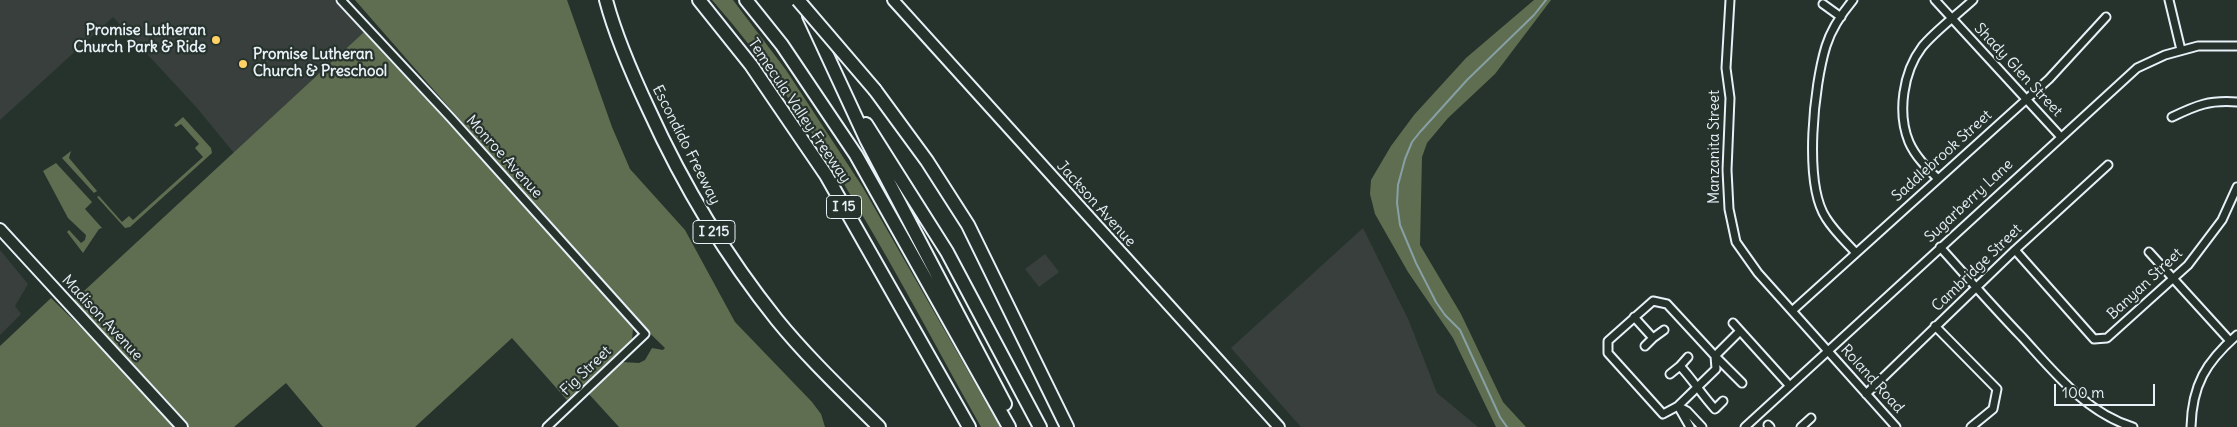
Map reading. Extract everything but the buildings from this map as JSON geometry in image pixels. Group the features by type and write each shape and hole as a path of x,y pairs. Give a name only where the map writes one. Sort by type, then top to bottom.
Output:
{"highway":[{"name":"Escondido Freeway","path":"606,0 629,68 662,137 694,198 730,256 777,320 818,366 879,427"},
{"name":"Temecula Valley Freeway","path":"699,0 751,66 826,175 969,427"},
{"name":"Temecula Valley Freeway","path":"746,0 782,45 856,155 1009,427"},
{"path":"798,0 875,90 927,162 968,225 1067,427"},
{"path":"802,0 842,89 871,147 1016,427"},
{"path":"842,89 889,157 947,252 1040,427"}],"main road":[{"name":"Jackson Avenue","path":"893,0 1279,427"},
{"name":"Madison Avenue","path":"0,229 182,427"}],"street":[{"name":"Monroe Avenue","path":"341,0 450,117 644,334"},
{"name":"Manzanita Street","path":"1730,0 1726,68 1730,98 1727,170 1729,210 1736,242 1758,273 1827,350"},
{"path":"1853,0 1826,44 1819,75 1812,160 1815,191 1825,218 1856,253"},
{"name":"Shady Glen Street","path":"1935,0 2060,136"},
{"path":"1938,178 1924,164 1910,142 1902,112 1906,78 1922,47 1973,0"},
{"path":"2170,0 2181,50"},
{"path":"1823,4 1841,17"},
{"name":"Saddlebrook Street","path":"1792,311 2025,99 2050,79 2106,17"},
{"name":"Sugarberry Lane","path":"1745,427 2060,136 2137,68 2165,55 2198,46 2237,46"},
{"path":"2172,117 2199,104 2217,101 2237,102"},
{"name":"Cambridge Street","path":"1866,394 2015,250 2108,165"},
{"name":"Banyan Street","path":"2015,250 2094,339 2107,338 2188,265 2222,220 2237,187"},
{"path":"1940,247 2050,368 2086,403 2120,423 2133,427"},
{"path":"2149,252 2174,277 2230,341"},
{"path":"1740,331 1715,356 1716,369 1678,406 1662,414 1608,353 1608,340 1653,300 1667,304 1715,356 1742,383"},
{"path":"1634,317 1653,338"},
{"path":"1733,323 1789,385"},
{"path":"1935,326 1997,390 1993,409 1971,427"},
{"path":"1645,346 1664,330"},
{"name":"Fig Street","path":"547,427 644,334"},
{"path":"2191,427 2194,390 2208,366 2237,335"},
{"name":"Roland Road","path":"1827,350 1896,427"},
{"path":"1670,374 1688,357"},
{"path":"1680,366 1698,386 1700,393 1715,409 1723,401"},
{"path":"1678,406 1690,427"},
{"path":"1678,406 1687,411 1702,427"},
{"path":"1801,427 1811,418"}],"shaded area":[{"name":"Promise Lutheran Church & Preschool","path":"0,0 334,0 364,32 234,153 197,108 113,17 0,120"},
{"path":"1363,228 1409,321 1437,393 1478,427 1301,427 1231,348"},
{"path":"0,250 28,284 15,306 21,314 0,335"},
{"path":"1045,254 1059,272 1039,287 1025,269"}],"green space":[{"path":"355,0 567,0 612,127 630,169 685,230 735,322 812,402 821,414 825,427 619,427 588,393 622,362 639,363 645,360 652,348 663,350 665,348 630,314"},
{"path":"712,0 733,0 786,70 862,186 1000,427 981,427 889,262 824,152 752,48"},
{"path":"1534,0 1551,0 1495,74 1448,118 1427,143 1422,157 1420,245 1461,314 1503,402 1526,427 1496,427 1453,338 1408,272 1375,214 1370,194 1371,180 1391,146 1414,115 1466,58"},
{"path":"364,32 500,179 633,329 632,339 567,400 512,338 415,427 323,427 286,383 234,427 187,427 71,303"},
{"path":"183,117 211,148 212,153 130,227 125,228 97,197 99,196 122,222 129,216 133,220 203,157 195,148 199,144 181,124 176,127 174,125"},
{"path":"71,151 69,158 97,191 94,193 62,158"},
{"path":"56,163 92,202 85,209 102,228 99,229 83,253 67,232 69,230 81,243 85,240 86,235 68,218 43,171"},
{"path":"51,298 128,374 176,427 0,427 0,346"}],"waterway":[{"path":"1507,427 1500,417 1460,330 1445,315 1436,302 1416,263 1400,225 1397,203 1398,185 1412,142 1467,80 1534,15 1546,0"}],"place":[{"name":"Promise Lutheran Church Park & Ride","path":"216,40"},
{"name":"Promise Lutheran Church & Preschool","path":"243,64"}]}
